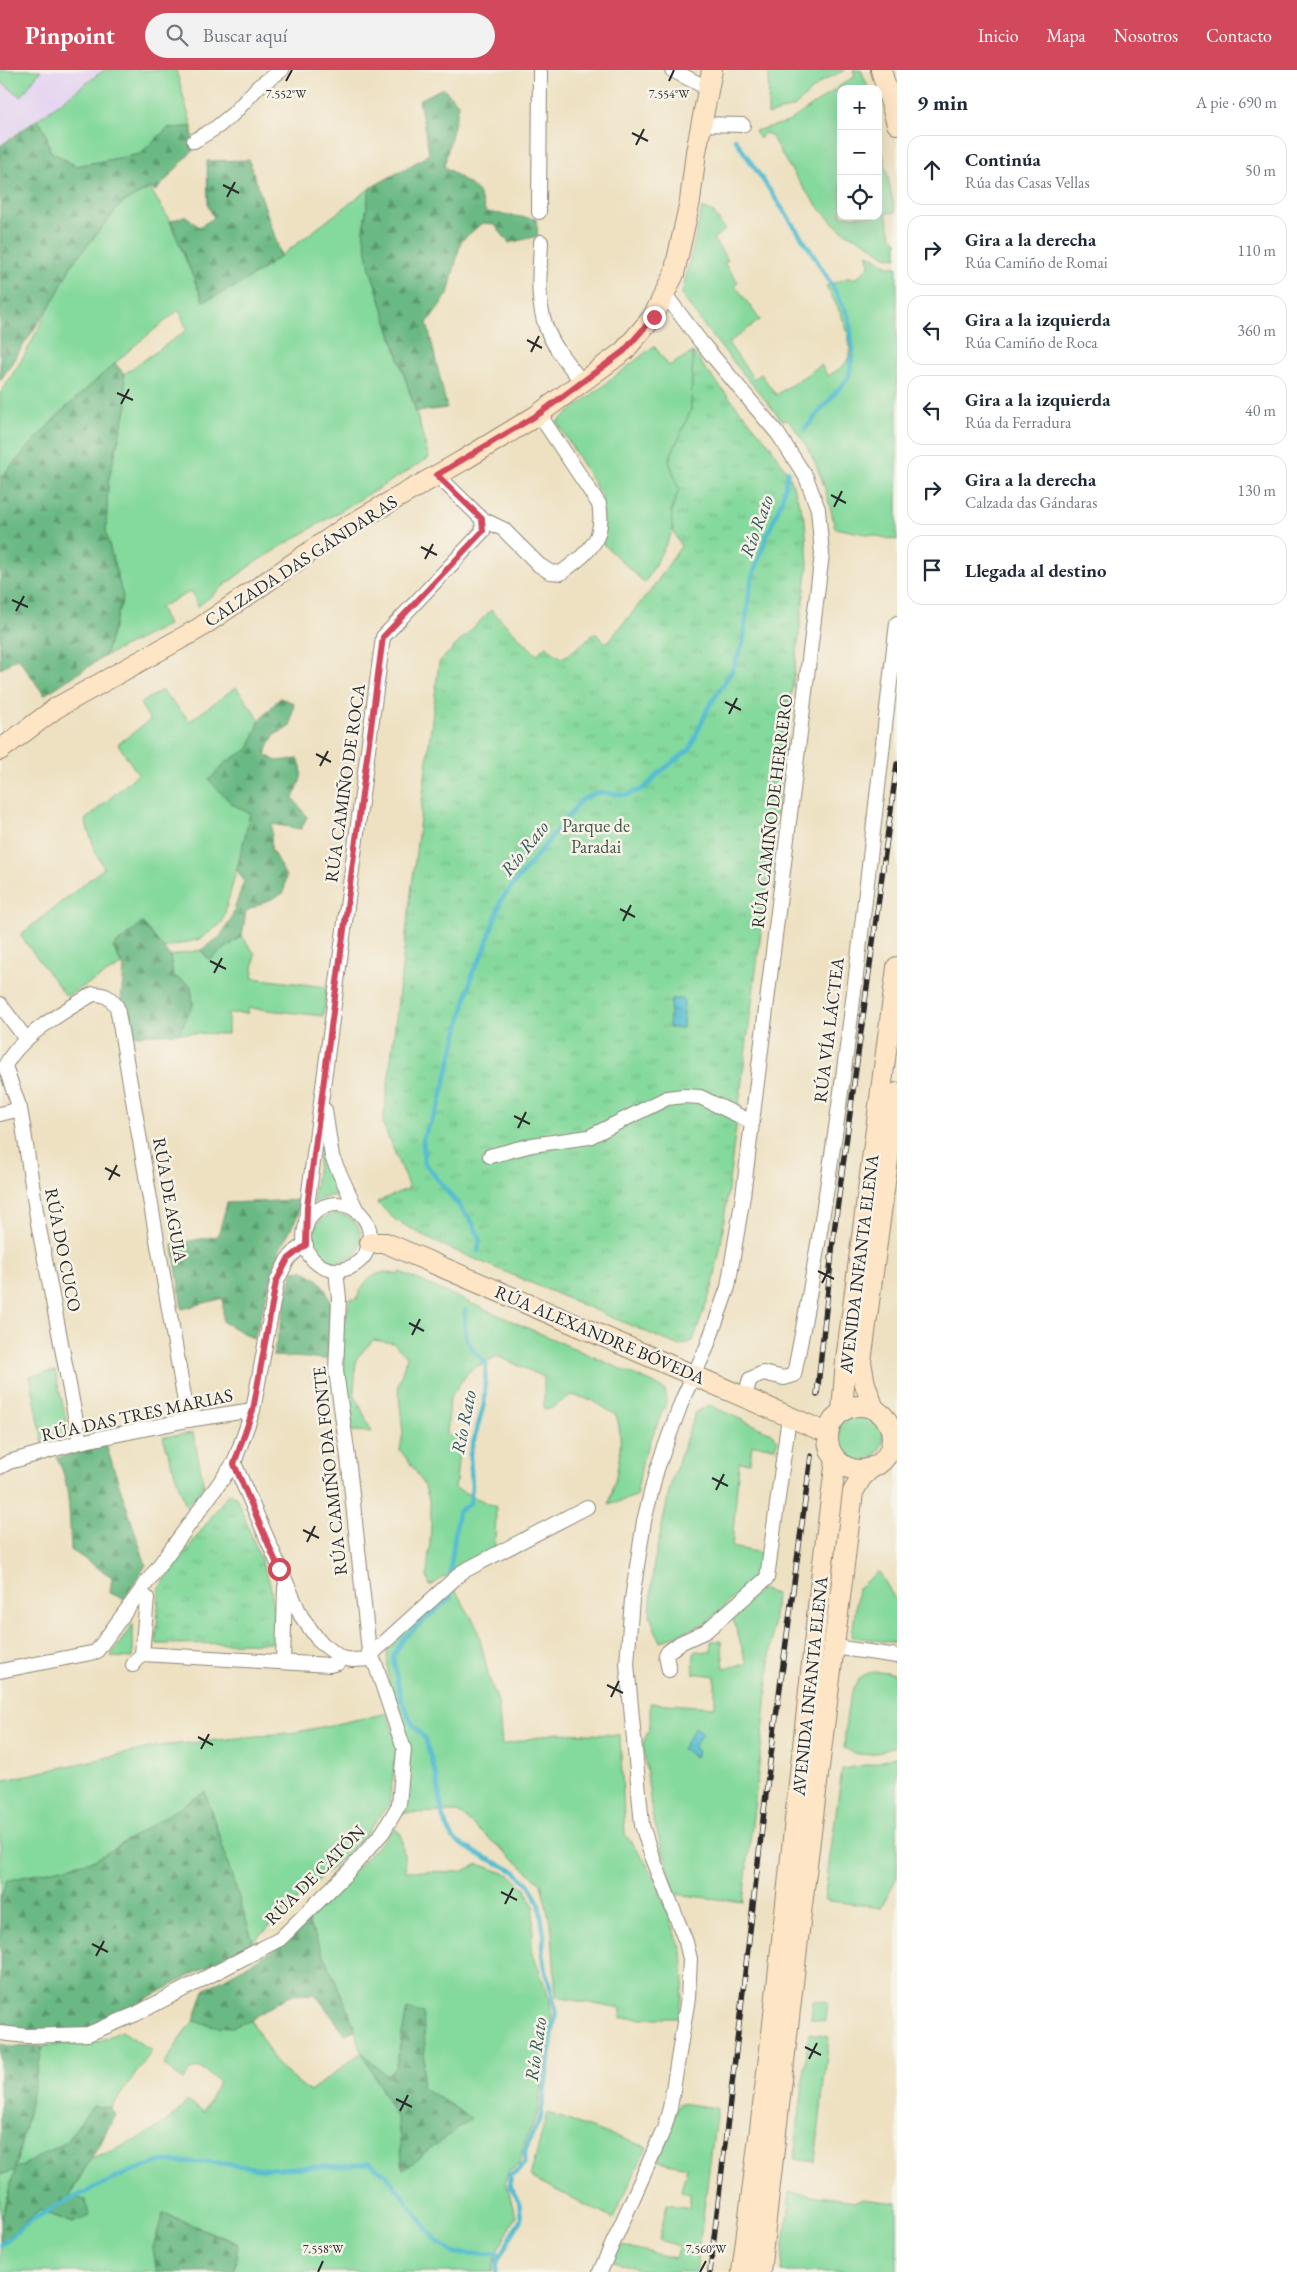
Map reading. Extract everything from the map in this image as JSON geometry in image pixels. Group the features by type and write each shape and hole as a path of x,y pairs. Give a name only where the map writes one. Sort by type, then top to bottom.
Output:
{"street":[{"path":"194,141 217,127 233,114 259,86 282,70"},
{"path":"538,212 540,70"},
{"path":"672,70 710,79"},
{"path":"881,70 897,124"},
{"name":"CALZADA DAS GÁNDARAS","path":"0,750 56,708 198,628 346,527 539,414 624,351 654,317 674,274 690,200 710,79"},
{"path":"702,124 743,125"},
{"path":"541,242 539,286 546,327 558,349 582,382"},
{"name":"RÚA CAMIÑO DE HERRERO","path":"600,2272 664,2128 670,2108 688,1998 690,1959 686,1942 642,1825 627,1664 632,1599 644,1521 657,1469 693,1376 706,1349 728,1287 744,1196 822,554 818,508 806,477 778,434 701,342 664,292"},
{"path":"437,475 482,519 503,529 539,565 550,572 561,573 584,555 598,538 602,521 599,504 539,414"},
{"name":"RÚA CAMIÑO DE ROCA","path":"306,1226 383,637 483,531 482,519"},
{"name":"RÚA VÍA LÁCTEA","path":"744,1398 750,1380 763,1373 784,1378 794,1375 814,1278 836,1134 897,623"},
{"name":"AVENIDA INFANTA ELENA","path":"842,1411 846,1360 897,967"},
{"name":"RÚA DE AGUIA","path":"26,1038 93,994 102,994 111,998 117,1007 188,1420"},
{"path":"0,1004 26,1038"},
{"name":"RÚA DO CUCO","path":"26,1038 10,1055 4,1066 20,1109 36,1214 80,1442"},
{"name":"RÚA CAMIÑO DE ROCA","path":"323,1090 332,1157 357,1211"},
{"name":"AVENIDA INFANTA ELENA","path":"874,1409 865,1384 861,1362 897,1093"},
{"path":"490,1156 532,1145 589,1137 667,1098 700,1097 752,1122"},
{"path":"0,1114 20,1109"},
{"path":"328,1206 348,1206 357,1211 369,1227 370,1243 365,1255 355,1265 336,1270 317,1262 306,1245 306,1226 311,1217 328,1206"},
{"name":"RÚA ALEXANDRE BÓVEDA","path":"370,1243 386,1244 818,1430 829,1431"},
{"path":"0,1671 98,1658 140,1593 234,1464 253,1410 276,1282 288,1259 306,1245"},
{"name":"RÚA CAMIÑO DA FONTE","path":"336,1270 339,1299 336,1371 372,1659"},
{"path":"855,1406 874,1409 888,1422 894,1440 881,1462 862,1470 853,1469 836,1459 831,1451 829,1431 832,1422 842,1411 855,1406"},
{"name":"RÚA DAS TRES MARIAS","path":"0,1467 9,1462 80,1442 188,1420 253,1410"},
{"path":"668,1670 666,1656 668,1652 680,1643 706,1631 767,1578 789,1417"},
{"name":"AVENIDA INFANTA ELENA","path":"742,2272 762,2178 793,1913 821,1579 836,1459"},
{"path":"234,1464 301,1616 319,1641 341,1658 353,1660 372,1659 376,1650 462,1572 587,1507"},
{"name":"AVENIDA INFANTA ELENA","path":"793,1913 834,1647 853,1492 861,1478 872,1467"},
{"path":"284,1662 286,1583"},
{"path":"140,1593 147,1598 138,1659 284,1662 330,1665 338,1663 341,1658"},
{"path":"834,1647 897,1656"},
{"name":"RÚA DE CATÓN","path":"0,2033 27,2036 88,2034 136,2014 280,1939 365,1853 383,1832 399,1805 404,1749 372,1659"},
{"name":"AVENIDA INFANTA ELENA","path":"760,2272 762,2178"}],"shaded area":[{"path":"0,70 104,70 0,146"}],"green space":[{"path":"0,70 41,70 21,97 0,81"},
{"path":"104,70 176,70 192,127 168,128 140,154 76,166 50,151 46,134 38,119"},
{"path":"769,70 845,70 821,82 794,107 768,115"},
{"path":"853,70 861,70 867,85 842,85 855,76"},
{"path":"443,88 459,105 444,166 477,190 486,212 536,219 538,236 509,243 494,224 482,223 461,241 448,294 427,323 447,408 416,412 370,268 363,230 370,188 424,158 429,152 419,100"},
{"path":"837,88 837,220 882,220 882,149 895,212 886,213 891,235 897,241 897,258 884,255 835,225 804,188 771,135 764,133 760,139 755,131 788,122"},
{"path":"38,119 46,134 50,151 76,166 140,154 168,128 192,127 193,150 156,191 150,188 122,203 72,264 56,296 0,381 0,146"},
{"path":"249,160 281,255 244,281 203,301 170,221 186,216 199,227 214,218 208,206 207,161"},
{"path":"150,188 170,221 203,301 261,271 370,188 363,230 370,268 429,458 252,564 197,607 192,591 160,607 168,625 105,656 123,597 106,533 108,482 127,405 124,374 187,330 179,310 134,346 59,414 0,478 0,394 24,356 72,264 122,203"},
{"path":"702,208 713,212 725,230 713,239 728,260 724,263 738,282 735,285 760,320 728,343 754,379 761,374 776,395 821,365 828,376 847,361 849,343 847,332 840,312 826,286 847,278 857,278 869,266 868,254 888,266 897,267 897,540 835,528 824,485 806,446 789,421 782,420 711,335 683,297 682,293"},
{"path":"654,346 669,366 693,352 691,410 669,460 679,490 671,510 673,531 645,583 600,541 602,497 557,422"},
{"name":"Parque de Paradai","path":"693,352 769,444 790,477 805,521 808,565 721,1244 713,1285 693,1341 679,1346 435,1242 394,1219 377,1202 409,1188 383,1124 439,662 491,610 537,655 546,645 562,658 595,633 607,643 652,589 681,546 674,531 671,518 679,490 669,460 691,410"},
{"path":"115,363 124,374 127,405 108,482 106,533 123,597 105,656 44,695 18,657 0,669 0,478 59,414"},
{"path":"236,687 260,720 249,749 226,762 232,804 250,813 247,831 222,923 200,939 163,948 143,923 113,947 122,965 66,996 20,935 104,868 95,851 85,820 138,774 118,744 150,720 140,704 162,690 190,721"},
{"path":"280,698 294,703 290,727 274,735 265,754 276,761 298,759 302,774 293,798 307,817 301,829 272,824 271,849 286,876 284,893 246,911 242,936 209,960 201,950 220,937 231,919 244,881 237,870 250,814 232,804 209,780 226,762 249,749 260,720"},
{"path":"142,923 170,956 173,976 191,986 193,1005 179,1033 135,1035 121,1000 124,968 113,947"},
{"path":"242,936 255,954 252,978 327,987 323,1016 249,1008 248,1013 228,1013 228,1034 179,1033 193,1005 191,986 173,976 170,956 201,950 209,960"},
{"path":"321,1140 324,1143 344,1195 329,1196 313,1203"},
{"path":"300,1200 298,1215 280,1249 254,1339 223,1322 223,1298 182,1309 173,1244 218,1236 227,1203"},
{"path":"337,1214 346,1216 354,1221 359,1229 361,1238 359,1247 354,1255 346,1260 337,1262 328,1260 320,1255 315,1247 313,1238 315,1229 320,1221 328,1216"},
{"path":"301,1270 313,1276 322,1284 327,1293 331,1315 330,1352 326,1359 273,1356 293,1271"},
{"path":"386,1272 398,1275 400,1272 653,1383 665,1390 667,1400 643,1459 636,1496 609,1505 620,1448 619,1426 616,1415 592,1400 571,1395 552,1408 544,1409 544,1377 497,1356 469,1371 450,1398 447,1435 461,1436 455,1488 496,1507 495,1547 430,1586 427,1577 431,1526 430,1506 423,1484 400,1450 403,1433 398,1386 407,1357 393,1343 373,1340 356,1359 354,1393 372,1432 351,1431 343,1362 343,1330 350,1299 357,1299 364,1284 370,1278"},
{"path":"55,1371 68,1428 64,1437 43,1443 30,1376"},
{"path":"709,1405 771,1433 778,1440 775,1447 752,1445 750,1463 739,1462 732,1547 761,1553 757,1575 708,1622 660,1642 650,1616 653,1568 671,1483 695,1413"},
{"path":"854,1413 864,1413 876,1420 883,1432 883,1442 876,1454 864,1461 854,1461 846,1457 839,1450 835,1442 835,1432 839,1424 846,1417"},
{"path":"193,1433 204,1486 186,1507 163,1437"},
{"path":"106,1445 146,1565 124,1599 110,1593 112,1577 71,1550 67,1491 62,1468 57,1458"},
{"path":"229,1493 236,1496 270,1583 277,1634 271,1643 156,1644 159,1588"},
{"path":"879,1571 897,1603 897,1643 852,1637 858,1588"},
{"path":"452,1585 477,1627 489,1678 498,1702 502,1745 555,1733 620,1735 625,1834 653,1873 682,1951 684,1982 679,2018 621,2018 621,2009 556,1997 552,1932 541,1883 458,1812 399,1813 405,1793 389,1687 387,1652 415,1617"},
{"path":"761,1589 776,1594 765,1714 743,1902 675,1894 652,1814 643,1743 650,1727 650,1703 715,1707 715,1676 693,1673 694,1651 711,1652 711,1641 721,1641 724,1668 747,1664 732,1616"},
{"path":"133,1624 133,1658 110,1657"},
{"path":"869,1673 897,1674 897,1745 876,1753 857,1754 844,1748 846,1717 851,1695 861,1677"},
{"path":"388,1713 397,1748 389,1804 362,1839 253,1942 205,1792 95,1861 6,1881 0,1902 0,1781 159,1746 297,1732"},
{"path":"897,1756 897,1877 881,1908 824,1900 842,1769 873,1764"},
{"path":"205,1792 253,1942 88,2030 27,2032 0,2028 0,1902 6,1881 95,1860"},
{"path":"394,1828 401,1834 406,1871 461,1872 478,1864 510,1875 525,1889 534,1905 532,1950 550,2001 552,2018 537,2115 523,2148 519,2165 508,2172 506,2182 516,2217 498,2250 492,2272 234,2272 237,2243 164,2213 153,2248 157,2272 0,2272 0,2239 4,2241 40,2210 72,2223 69,2197 91,2158 117,2149 144,2136 168,2120 187,2101 204,2112 219,2081 198,2067 190,2071 183,2080 164,2065 187,2028 194,2021 210,2025 229,2026 251,2020 277,2065 310,2092 362,2052 347,2007 308,1921","holes":["407,2009 425,2046 422,2087 403,2169 398,2121 363,2054 386,2076 396,2066"]},
{"path":"308,1921 347,2007 355,2030 345,2034 315,1994 290,1995 251,2020 233,2027 215,2026 194,2021 204,1990 276,1949"},
{"path":"813,2000 828,2002 826,2021 811,2019"},
{"path":"407,2009 423,2013 425,2046 422,2087 471,2118 403,2170 398,2121 362,2052 387,2076 396,2066"},
{"path":"122,2031 152,2051 111,2108 93,2106 65,2143 15,2170 0,2221 0,2175 15,2169 43,2046 97,2042"},
{"path":"809,2033 829,2037 815,2162 794,2159"},
{"path":"0,2043 11,2047 43,2046 15,2169 65,2143 93,2106 111,2108 116,2115 69,2196 86,2200 89,2216 72,2223 40,2210 3,2241 0,2239 0,2221 15,2170 0,2175"},
{"path":"679,2103 717,2108 696,2272 648,2272 611,2260 618,2245 675,2258 679,2246 659,2240 667,2204 690,2208 690,2194 681,2191 687,2167 658,2161"},
{"path":"547,2113 647,2147 613,2219 530,2177"},
{"path":"790,2192 855,2201 861,2199 897,2203 897,2272 781,2272"},
{"path":"163,2213 238,2244 234,2272 157,2272 153,2248"}],"water":[{"path":"671,999 684,999 683,1028 669,1028"},
{"path":"695,1727 702,1732 694,1748 698,1751 695,1757 682,1749"}],"waterway":[{"name":"Río Rato","path":"735,139 809,248 849,317 853,350 849,377 805,429"},
{"name":"Río Rato","path":"478,1251 480,1239 472,1222 424,1162 423,1137 439,1106 473,971 484,952 501,900 581,800 599,792 627,795 645,788 659,773 690,749 708,708 732,671 743,642 751,581 782,500 788,471"},
{"name":"Río Rato","path":"450,1572 458,1512 470,1503 472,1486 470,1454 484,1404 486,1363 474,1351 467,1340 465,1334 465,1310"},
{"name":"Río Rato","path":"451,1597 404,1638 393,1657 401,1699 413,1725 425,1739 436,1775 443,1818 454,1840 516,1872 529,1885 539,1903 544,1935 542,1955 556,2011 541,2116 525,2151 525,2162 518,2171 510,2175 511,2188 519,2201 521,2219 498,2260 496,2272"},
{"path":"0,2245 32,2220 60,2204 129,2172 160,2162 211,2162 264,2169 370,2163 387,2176 437,2241 454,2253 501,2254"}],"railway":[{"path":"817,1395 834,1232 897,764"},
{"path":"710,2272 768,1777 811,1456"}],"route":[{"path":"279,1569 234,1464 253,1410 276,1282 288,1259 299,1248 306,1245 304,1236 307,1207 383,637 483,531 482,519 437,475 539,414 624,351 654,317"}]}
